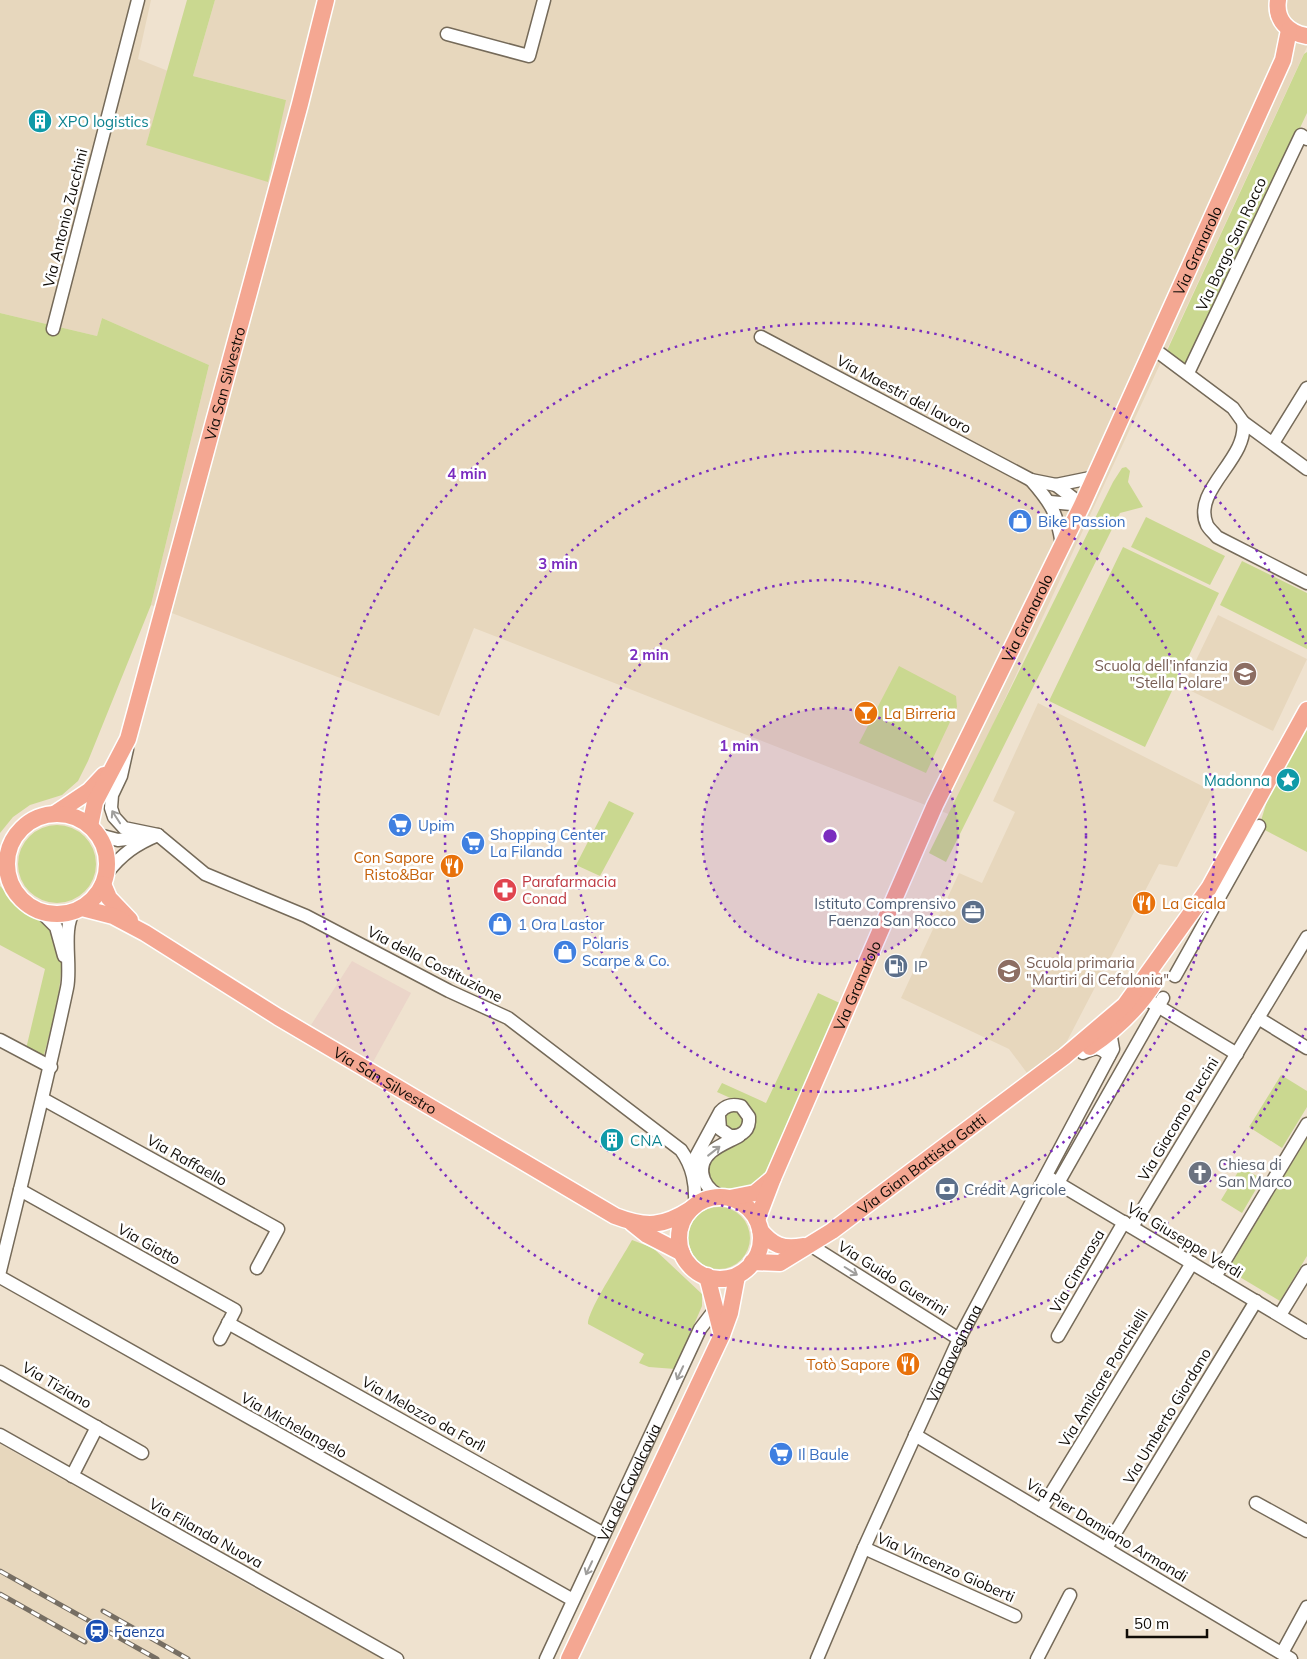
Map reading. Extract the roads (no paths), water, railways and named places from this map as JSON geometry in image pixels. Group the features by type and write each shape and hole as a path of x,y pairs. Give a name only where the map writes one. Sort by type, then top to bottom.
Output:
{"main road":[{"name":"Via San Silvestro","path":"94,830 95,802 128,739 298,114 326,0"},
{"path":"1278,0 1278,16 1289,30 1307,36 1284,58"},
{"path":"1284,58 1289,30"},
{"name":"Via Granarolo","path":"758,1225 773,1178 936,805 1082,505 1284,58"},
{"name":"Via Ravegnana","path":"1109,1027 1196,908 1215,892 1307,710"},
{"name":"Via San Silvestro","path":"56,813 89,791 115,765"},
{"path":"56,813 78,818 94,830 104,846 105,878 91,901 78,909 65,913 40,911 20,898 5,881 7,868 5,848 27,823 43,815 56,813"},
{"name":"Via San Silvestro","path":"105,878 109,898 120,911 145,933"},
{"name":"Via Ravegnana","path":"1109,1027 1150,1003 1196,908"},
{"name":"Via San Silvestro","path":"78,909 113,916 145,933 278,1016 615,1216 630,1222 648,1225 672,1221 693,1207"},
{"name":"Via Gian Battista Gatti","path":"1032,1080 1083,1052 1109,1027"},
{"name":"Via Gian Battista Gatti","path":"752,1262 780,1263 832,1231 1032,1080 1109,1027"},
{"name":"Via Granarolo","path":"728,1198 754,1193 773,1178"},
{"path":"710,1198 728,1198 746,1206 758,1225 758,1252 752,1262 737,1276 724,1278 707,1276 692,1268 682,1253 679,1242 679,1230 693,1207 710,1198"},
{"name":"Via San Silvestro","path":"630,1222 647,1235 682,1253"},
{"name":"Via Gian Battista Gatti","path":"758,1225 769,1242 782,1248 810,1244"},
{"path":"707,1276 722,1335"},
{"name":"Via del Cavalcavia","path":"569,1659 722,1335 730,1312 737,1276"}],"street":[{"name":"Via Antonio Zucchini","path":"53,329 138,0"},
{"path":"447,34 529,56 544,0"},
{"name":"Via Borgo San Rocco","path":"1188,373 1301,135 1307,139"},
{"name":"Via Maestri del lavoro","path":"761,337 1031,480 1056,485 1095,477"},
{"path":"1154,349 1233,408 1243,422 1307,469"},
{"path":"1273,443 1307,388"},
{"path":"1243,422 1242,436 1232,458 1207,498 1204,509 1207,525 1217,537 1307,583"},
{"name":"Via Maestri del lavoro","path":"1031,480 1050,502 1058,520 1062,545"},
{"name":"Via Maestri del lavoro","path":"1056,485 1082,505"},
{"path":"1050,502 1082,505"},
{"name":"Via della Costituzione","path":"128,739 121,776 112,795 111,808 114,817 124,828 158,835 205,874 306,916 449,991 508,1018 681,1150 688,1160 693,1175"},
{"name":"Via Ravegnana","path":"1175,976 1215,892 1259,826"},
{"path":"94,830 118,840 158,835"},
{"path":"105,878 120,857 133,847 158,835"},
{"path":"0,1271 51,1067 69,980 69,923 78,909"},
{"path":"40,911 56,928 69,980"},
{"name":"Via Giacomo Puccini","path":"1128,1225 1237,1054 1307,937"},
{"name":"Via Ravegnana","path":"817,1659 864,1548 958,1339 1111,1053 1150,1003"},
{"name":"Via Ravegnana","path":"1058,1183 1150,1003"},
{"name":"Via Giacomo Puccini","path":"1150,1003 1237,1054"},
{"path":"1258,1018 1307,1048"},
{"path":"1083,1052 1100,1048 1111,1053 1109,1027"},
{"path":"0,1040 51,1067"},
{"name":"Via Raffaello","path":"43,1099 278,1229 257,1268"},
{"path":"728,1198 717,1196 710,1190 702,1175 703,1163 711,1152 739,1136 746,1130 750,1122 745,1109 736,1105 727,1106 718,1116 718,1125 723,1132 730,1136 739,1136"},
{"name":"Via della Costituzione","path":"693,1207 694,1160 718,1116"},
{"path":"1215,1277 1307,1124"},
{"path":"681,1150 692,1152 701,1146"},
{"name":"Via Giuseppe Verdi","path":"1046,1176 1307,1332"},
{"name":"Via Giotto","path":"20,1190 235,1310 228,1323"},
{"name":"Via Cimarosa","path":"1058,1336 1128,1225"},
{"name":"Via Guido Guerrini","path":"810,1244 958,1339"},
{"name":"Via Amilcare Ponchielli","path":"1041,1510 1192,1263"},
{"path":"1280,1315 1307,1271"},
{"name":"Via Michelangelo","path":"0,1277 573,1600"},
{"name":"Via Umberto Giordano","path":"1106,1548 1256,1301"},
{"name":"Via del Cavalcavia","path":"546,1659 700,1329 716,1308"},
{"path":"220,1339 228,1323"},
{"name":"Via Melozzo da Forlì","path":"228,1323 604,1534"},
{"name":"Via Tiziano","path":"0,1372 142,1453"},
{"name":"Via Tiziano","path":"72,1476 97,1427"},
{"name":"Via Filanda Nuova","path":"0,1435 396,1659"},
{"name":"Via Pier Damiano Armandi","path":"915,1435 1286,1656 1307,1607"},
{"path":"1256,1503 1307,1531"},
{"name":"Via Vincenzo Gioberti","path":"864,1548 1014,1616"},
{"path":"1037,1659 1070,1595"}],"railway":[{"path":"0,1571 157,1659"},
{"path":"0,1594 85,1642"},
{"path":"103,1611 188,1659"}],"place":[{"name":"XPO logistics","path":"40,121"},
{"name":"Bike Passion","path":"1020,521"},
{"name":"Scuola dell'infanzia \"Stella Polare\"","path":"1245,674"},
{"name":"La Birreria","path":"866,713"},
{"name":"Madonna","path":"1288,780"},
{"name":"Upim","path":"400,825"},
{"name":"Shopping Center La Filanda","path":"473,843"},
{"name":"Con Sapore Risto&Bar","path":"452,866"},
{"name":"Parafarmacia Conad","path":"505,890"},
{"name":"La Cicala","path":"1144,903"},
{"name":"Istituto Comprensivo Faenza San Rocco","path":"973,912"},
{"name":"1 Ora Lastor","path":"500,924"},
{"name":"Polaris Scarpe & Co.","path":"565,952"},
{"name":"IP","path":"896,966"},
{"name":"Scuola primaria \"Martiri di Cefalonia\"","path":"1009,971"},
{"name":"CNA","path":"612,1140"},
{"name":"Chiesa di San Marco","path":"1200,1173"},
{"name":"Crédit Agricole","path":"947,1189"},
{"name":"Totò Sapore","path":"908,1364"},
{"name":"Il Baule","path":"781,1454"},
{"name":"Faenza","path":"97,1631"}]}
